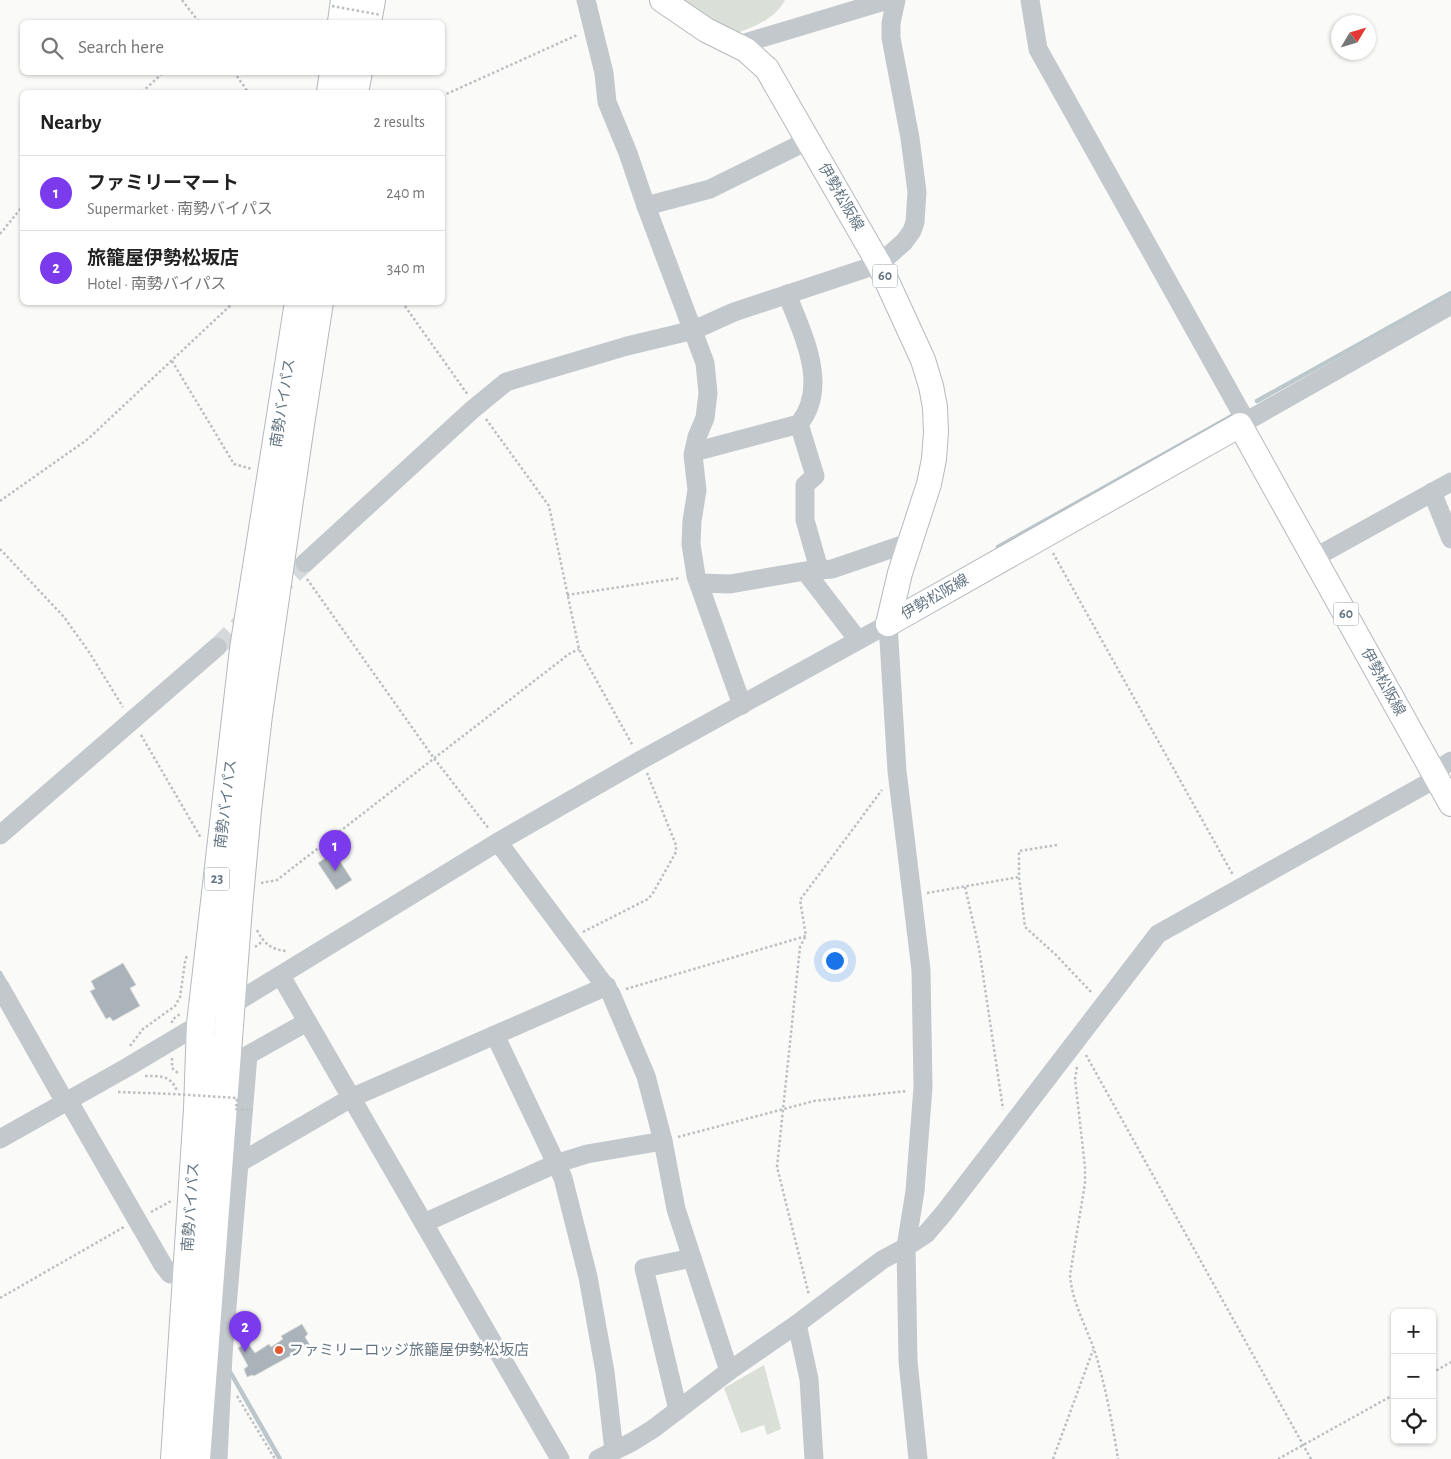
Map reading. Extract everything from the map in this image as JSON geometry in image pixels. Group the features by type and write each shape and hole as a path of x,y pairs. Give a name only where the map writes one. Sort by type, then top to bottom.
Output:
{"highway":[{"path":"331,90 334,75"},
{"path":"354,90 357,75"},
{"name":"南勢バイパス","path":"175,1459 198,1109 201,1024 244,649 300,305"},
{"name":"南勢バイパス","path":"196,1459 246,820 257,725 298,431 319,305"}],"main road":[{"name":"伊勢松阪線","path":"662,0 706,30 738,45 755,57 767,69 879,264 923,360 935,407 936,432 929,484 900,573 888,624"},
{"name":"伊勢松阪線","path":"888,624 1240,425 1314,558 1440,771 1451,804"}],"street":[{"path":"586,0 604,73 607,102 706,362 708,393 705,418 694,452 697,490 690,544 703,597 742,705"},
{"path":"738,45 888,0"},
{"path":"302,570 476,406 506,382 627,346 694,330 734,312 879,264 904,242 912,231 915,222 917,192 910,138 891,38 891,23 896,0"},
{"path":"1030,0 1038,48 1243,416 1240,425"},
{"path":"646,206 710,189 808,140"},
{"path":"694,452 799,424 807,414 812,402 814,378 807,345 787,294"},
{"path":"1240,425 1451,305"},
{"path":"799,424 815,476 806,485 805,520 817,562 811,571"},
{"path":"1314,558 1451,482"},
{"path":"1432,492 1451,539"},
{"path":"698,579 730,584 832,569 911,542"},
{"path":"811,571 858,640"},
{"path":"0,1138 201,1024 498,842 641,760 888,624 897,771 921,970 923,1087 915,1191 906,1247 908,1361 918,1459"},
{"path":"0,835 216,647"},
{"path":"495,1035 563,1178 588,1277 605,1372 606,1455 653,1429 729,1371 813,1312 882,1260 926,1234 944,1214 1006,1132 1080,1044 1103,1005 1158,934 1440,771"},
{"path":"498,842 609,990 646,1076 663,1141 676,1209 729,1371"},
{"path":"281,976 560,1459"},
{"path":"0,987 66,1101 142,1217 170,1274"},
{"path":"239,1163 351,1098 495,1035 609,990"},
{"path":"218,1459 222,1370 248,1055 307,1022"},
{"path":"424,1223 555,1164 587,1154 663,1141"},
{"path":"678,1410 644,1268 692,1258"},
{"path":"796,1324 808,1379 814,1459"}],"path":[{"path":"182,0 197,20"},
{"path":"340,10 373,12"},
{"path":"445,95 592,28"},
{"path":"144,90 161,75"},
{"path":"236,75 247,90"},
{"path":"0,234 20,209"},
{"path":"0,501 88,439 231,305"},
{"path":"404,305 549,506 578,649 641,760 676,845 676,852 648,899 570,938"},
{"path":"172,361 234,464 254,470"},
{"path":"1043,536 1240,887"},
{"path":"0,549 64,617 89,652 132,720 201,838"},
{"path":"302,570 434,758 498,842"},
{"path":"566,595 698,579"},
{"path":"259,886 259,883 277,880 578,649"},
{"path":"813,1312 777,1167 800,946 806,936 800,900 897,771"},
{"path":"1057,845 1020,851 1019,877 1025,927 1055,954 1103,1005"},
{"path":"912,896 1019,877"},
{"path":"965,887 979,948 988,1001 1006,1132"},
{"path":"255,922 262,940 269,947 288,951"},
{"path":"609,990 806,936"},
{"path":"1080,1044 1075,1079 1085,1167 1085,1183 1070,1275 1071,1288 1094,1350 1107,1402 1118,1459"},
{"path":"1080,1044 1311,1459"},
{"path":"663,1141 814,1101 923,1087"},
{"path":"115,1092 237,1098 236,1109 252,1110"},
{"path":"0,1298 174,1199"},
{"path":"1053,1459 1094,1350"},
{"path":"1436,1371 1451,1362"},
{"path":"222,1370 275,1459"},
{"path":"1278,1459 1391,1396"}],"shaded area":[{"path":"681,0 785,0 768,19 729,36"},
{"path":"764,1365 781,1429 767,1435 764,1425 741,1433 724,1388"}],"building":[{"path":"334,852 352,880 336,890 318,863"},
{"path":"123,963 136,985 130,988 140,1006 113,1021 110,1017 106,1019 90,991 95,989 91,981"},
{"name":"ファミリーロッジ旅籠屋伊勢松坂店","path":"302,1324 308,1334 305,1337 310,1345 254,1376 247,1377 244,1369 248,1366 238,1348 247,1342 255,1353 269,1344 271,1347 283,1339 281,1336"}],"waterway":[{"path":"1257,401 1451,293"},
{"path":"998,547 1232,416"},
{"path":"0,973 5,982"},
{"path":"229,1370 280,1459"}],"tunnel":[{"path":"273,593 305,563"},
{"path":"217,647 251,614"}],"place":[{"name":"ファミリーマート","path":"335,871"},
{"name":"ファミリーロッジ旅籠屋伊勢松坂店","path":"279,1350"},
{"name":"旅籠屋伊勢松坂店","path":"245,1352"}]}
